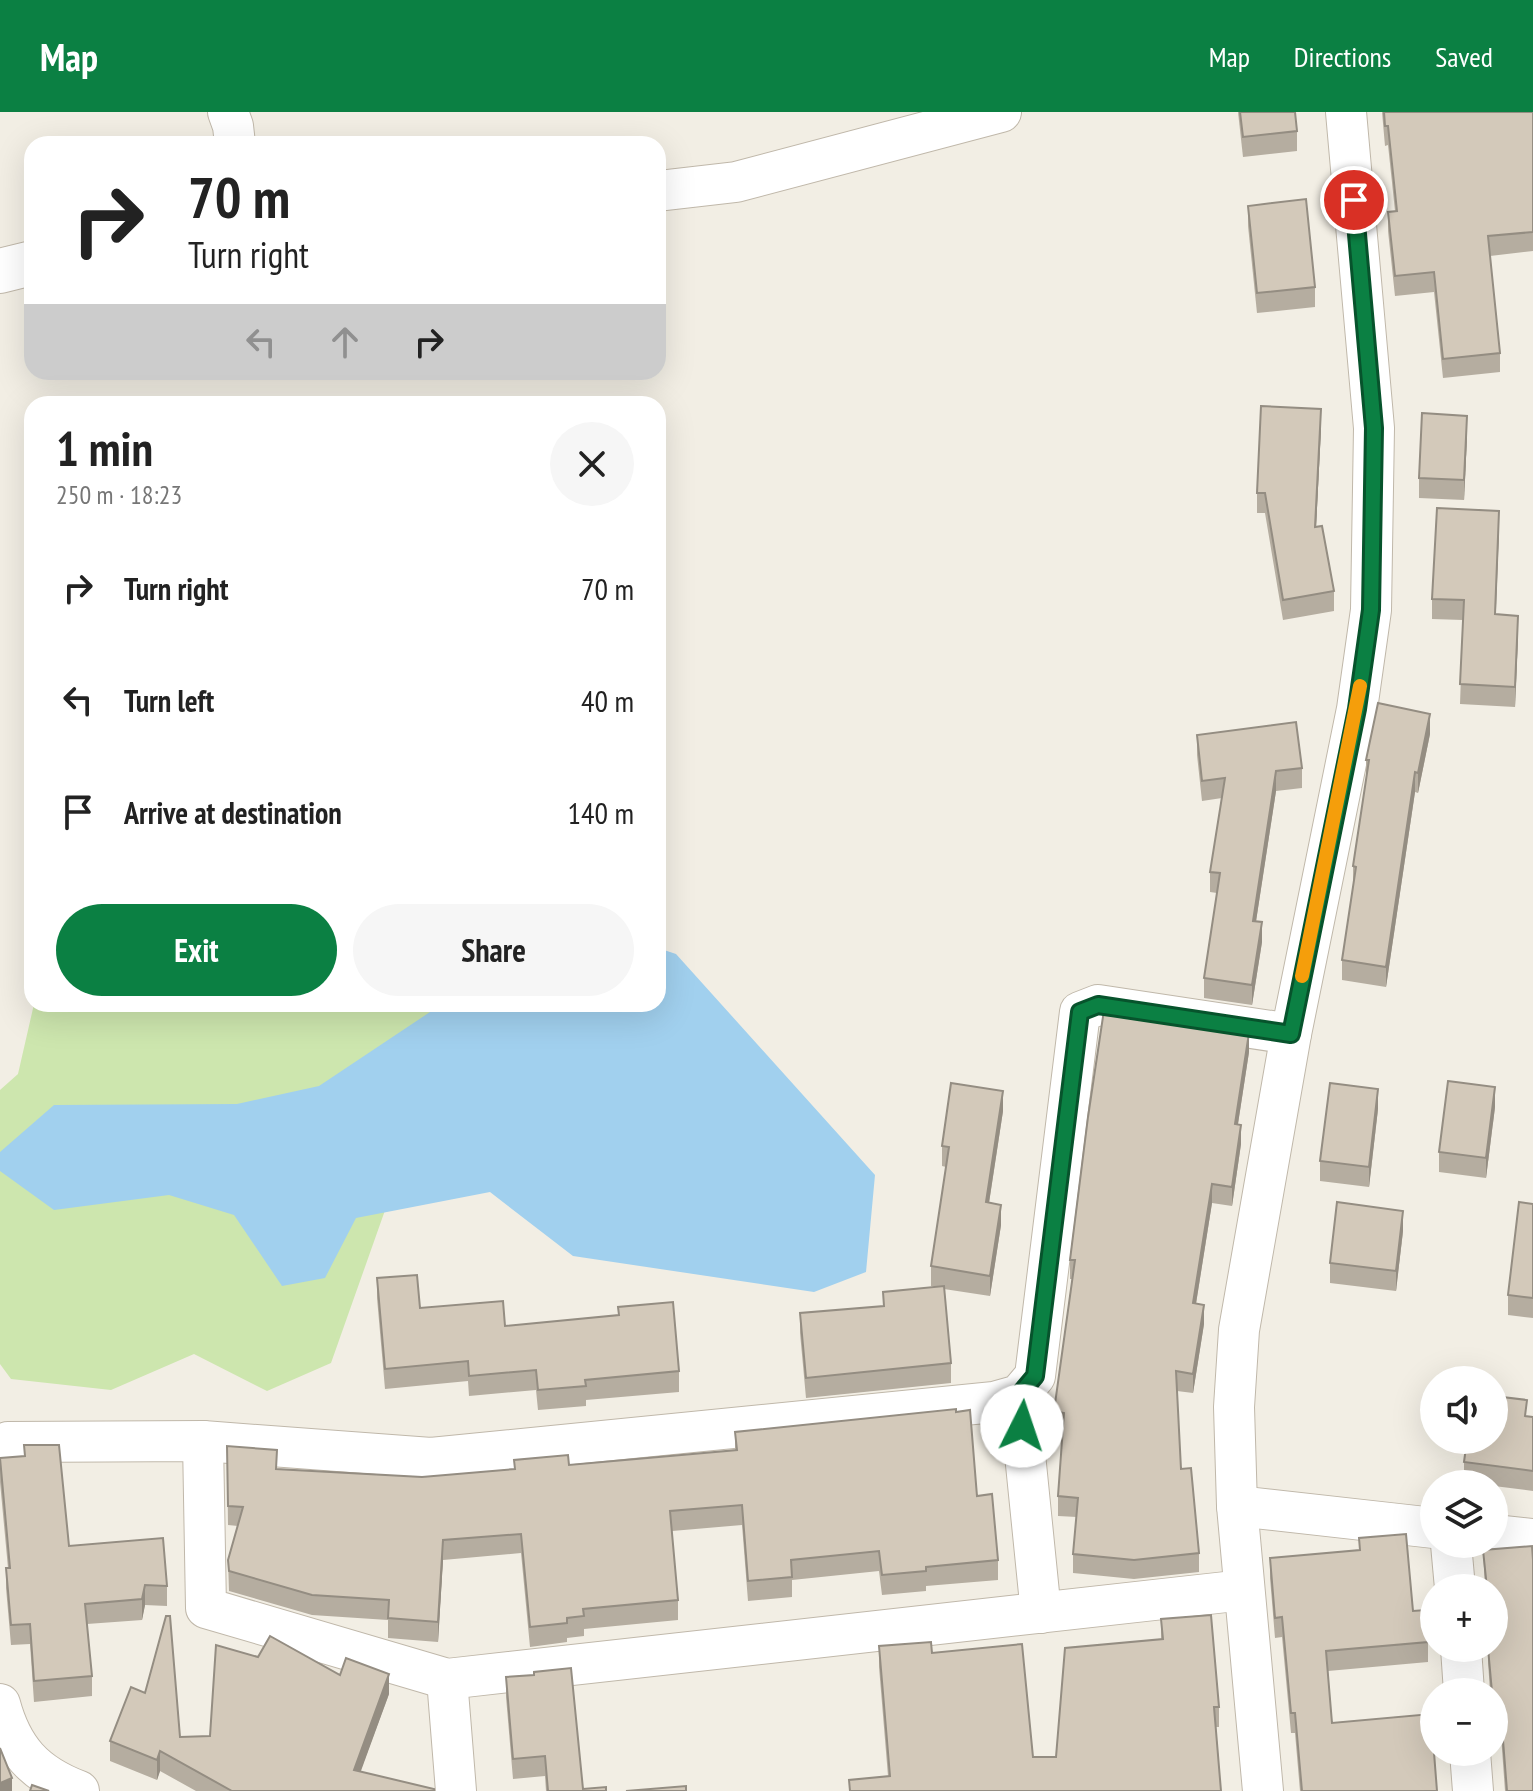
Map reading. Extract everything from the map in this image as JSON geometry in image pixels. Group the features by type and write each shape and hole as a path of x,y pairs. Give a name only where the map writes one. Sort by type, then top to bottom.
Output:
{"street":[{"path":"228,112 234,136"},
{"path":"666,190 736,182 1001,112"},
{"path":"1263,1791 1237,1506 1234,1407 1239,1330 1291,1034 1357,709 1371,610 1374,428 1346,112"},
{"path":"0,271 24,265"},
{"path":"0,1445 8,1442 203,1441 431,1458 994,1402 1019,1395 1035,1376 1080,1012 1098,1005 1291,1034"},
{"path":"1019,1395 1041,1613"},
{"path":"203,1441 206,1608 447,1679 1244,1590"},
{"path":"1237,1506 1420,1526"},
{"path":"1508,1536 1533,1539"},
{"path":"447,1679 456,1791"},
{"path":"0,1704 7,1728 21,1752 38,1769 79,1791"},
{"path":"1471,1766 1473,1791"}],"green space":[{"path":"32,1012 455,1012 331,1363 267,1391 194,1354 111,1390 11,1379 0,1364 0,1090 18,1074"}],"water":[{"path":"666,951 676,954 875,1175 866,1272 814,1292 573,1256 490,1192 356,1218 325,1278 282,1286 234,1215 169,1195 54,1210 0,1171 0,1152 54,1105 237,1104 319,1086 430,1012 666,1012"}],"building":[{"path":"1240,112 1295,112 1297,131 1243,137"},
{"path":"1384,112 1533,112 1533,232 1488,236 1500,353 1443,359 1434,272 1395,276 1388,212 1397,211"},
{"path":"1306,199 1315,287 1257,293 1248,206"},
{"path":"1261,406 1321,409 1315,527 1322,526 1334,591 1283,600 1265,493 1257,493"},
{"path":"1422,413 1467,416 1464,480 1419,478"},
{"path":"1437,508 1499,511 1495,614 1518,616 1515,687 1460,684 1464,600 1432,599"},
{"path":"1378,703 1430,714 1418,773 1415,772 1386,967 1342,960 1369,760 1366,760"},
{"path":"1296,722 1302,768 1276,771 1253,921 1262,922 1252,985 1204,978 1220,873 1210,872 1225,778 1202,781 1197,735"},
{"path":"1104,1010 1249,1033 1235,1124 1241,1125 1232,1187 1212,1184 1193,1303 1204,1305 1193,1374 1176,1371 1181,1469 1191,1468 1199,1553 1134,1560 1073,1554 1078,1498 1058,1496 1064,1413 1054,1411 1075,1260 1070,1260"},
{"path":"1448,1081 1495,1087 1486,1158 1439,1152"},
{"path":"951,1083 1003,1091 986,1202 1001,1205 990,1276 931,1266 949,1147 942,1146"},
{"path":"1330,1083 1378,1089 1369,1167 1320,1161"},
{"path":"1337,1202 1403,1211 1396,1271 1330,1263"},
{"path":"1519,1202 1533,1204 1533,1298 1508,1295"},
{"path":"417,1275 420,1308 503,1301 505,1326 619,1315 618,1307 673,1302 679,1371 585,1380 586,1386 538,1390 536,1370 469,1376 468,1361 385,1369 377,1278"},
{"path":"944,1286 951,1363 806,1378 800,1313 884,1306 883,1292"},
{"path":"1508,1398 1527,1400 1525,1416 1533,1417 1533,1471 1464,1462 1465,1454 1508,1454"},
{"path":"956,1409 956,1412 970,1410 977,1496 992,1494 998,1560 882,1575 879,1551 791,1560 792,1577 748,1581 742,1505 670,1511 678,1600 583,1609 584,1616 567,1618 567,1623 530,1627 521,1534 443,1540 438,1622 388,1618 389,1600 312,1595 229,1571 228,1560 243,1507 228,1506 227,1446 277,1450 276,1469 422,1477 515,1469 514,1460 568,1455 569,1465 737,1450 735,1432"},
{"path":"24,1445 59,1445 69,1546 163,1538 167,1586 145,1585 142,1599 85,1604 92,1676 34,1681 30,1624 11,1625 6,1568 10,1568 0,1458 25,1456"},
{"path":"1406,1534 1413,1611 1420,1610 1420,1643 1326,1651 1332,1723 1420,1715 1420,1766 1435,1766 1437,1791 1302,1791 1282,1617 1275,1618 1270,1558 1360,1550 1359,1538"},
{"path":"1532,1546 1533,1791 1507,1791 1508,1678 1491,1678 1489,1662 1508,1662 1508,1574 1486,1574 1484,1558 1508,1558 1508,1548"},
{"path":"1211,1615 1219,1707 1214,1707 1221,1791 850,1791 849,1780 890,1776 879,1646 931,1642 932,1653 1022,1644 1033,1757 1056,1757 1065,1648 1163,1639 1161,1619"},
{"path":"166,1616 170,1616 180,1737 210,1736 216,1645 258,1657 270,1636 340,1675 346,1658 389,1674 354,1770 434,1791 232,1791 160,1751 157,1760 110,1741 131,1687 145,1693"},
{"path":"571,1668 583,1789 606,1787 606,1791 548,1791 545,1756 513,1759 506,1677"},
{"path":"0,1748 12,1778 0,1783"},
{"path":"32,1785 49,1791 30,1791"},
{"path":"686,1786 686,1791 626,1791"}],"slow traffic":[{"path":"1302,976 1360,686"}],"route":[{"path":"1022,1426 1019,1395 1035,1376 1080,1012 1098,1005 1291,1034 1357,709 1371,610 1374,428 1354,200"}]}
